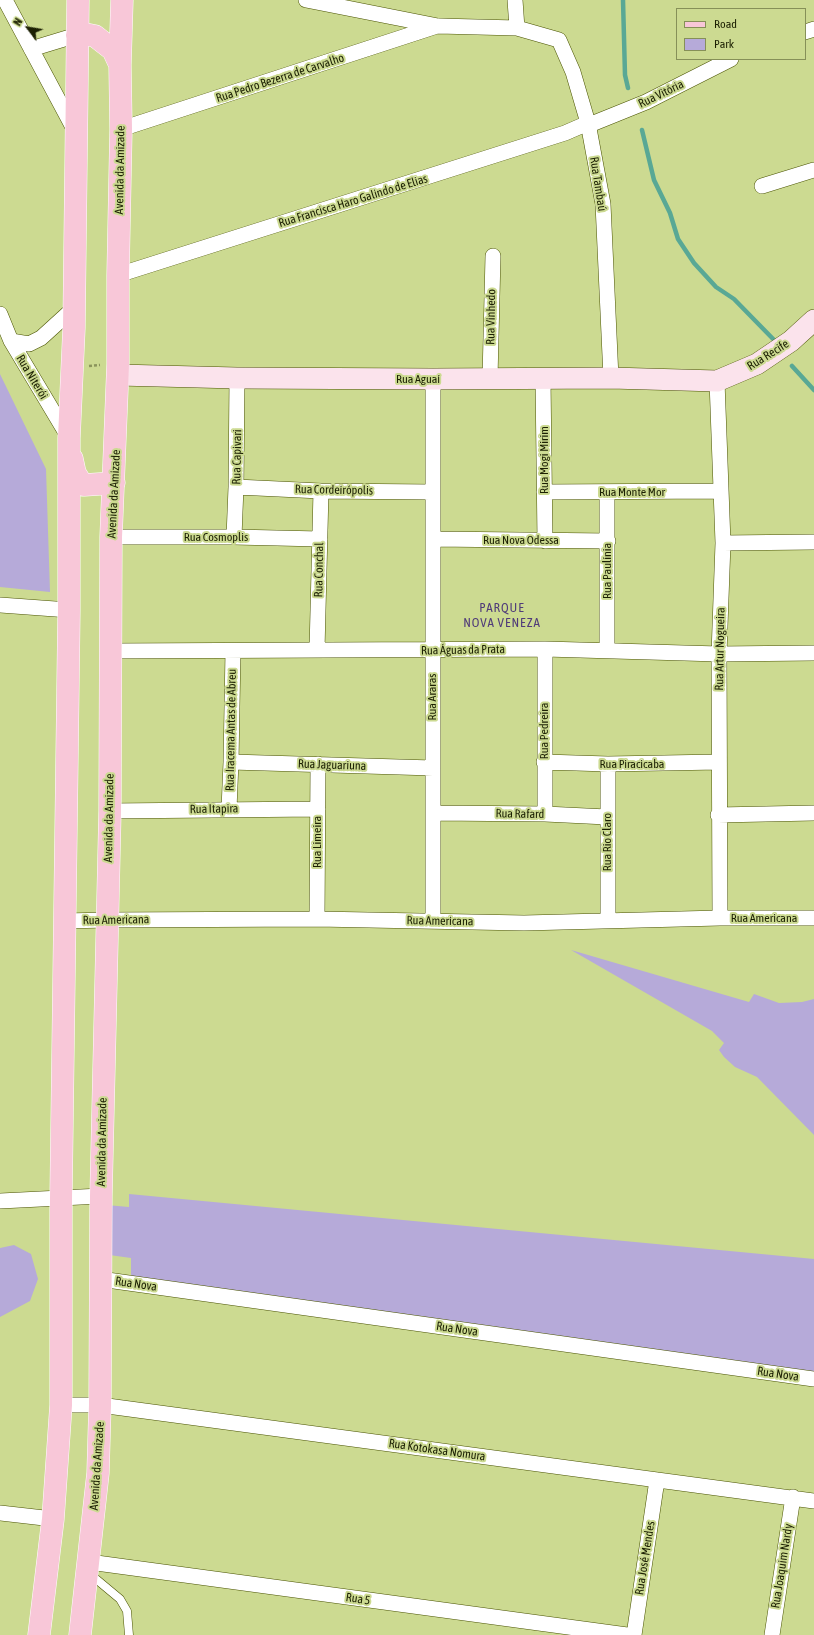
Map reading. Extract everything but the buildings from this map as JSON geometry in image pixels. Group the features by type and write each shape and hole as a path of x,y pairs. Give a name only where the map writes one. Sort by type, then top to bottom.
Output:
{"main road":[{"path":"39,1635 53,1519 60,1405 61,1198 69,610 69,438 73,367 78,0"},
{"name":"Avenida da Amizade","path":"80,1635 98,1473 100,1405 101,1196 110,811 111,537 118,369 118,274 122,129 120,65 122,0"},
{"path":"77,35 86,34 95,36 113,50 120,65"},
{"path":"69,438 75,473 80,481 84,485 114,483"}],"street":[{"path":"5,0 76,135"},
{"path":"306,0 438,26 517,28 515,0"},
{"name":"Rua Pedro Bezerra de Carvalho","path":"122,129 438,26"},
{"name":"Rua Tambaú","path":"517,28 559,40 573,72 588,123 602,204 611,378"},
{"path":"31,49 77,35"},
{"name":"Rua Vitória","path":"588,123 594,123 646,102 729,60"},
{"name":"Rua Francisca Haro Galindo de Elias","path":"118,274 551,138 588,123"},
{"path":"762,186 814,170"},
{"name":"Rua Vinhedo","path":"490,378 492,256"},
{"path":"11,341 29,344 41,338 74,308"},
{"name":"Rua Niterói","path":"0,314 11,341 69,438"},
{"name":"Rua Recife","path":"717,381 757,364 791,341 814,320"},
{"name":"Rua Aguaí","path":"118,369 237,378 611,378 717,381"},
{"name":"Rua Capivari","path":"234,537 237,378"},
{"name":"Rua Araras","path":"433,379 433,920"},
{"name":"Rua Mogi Mirim","path":"543,379 545,540"},
{"name":"Rua Artur Nogueira","path":"717,381 723,543 719,654 720,762 718,815 720,918"},
{"name":"Rua Cordeirópolis","path":"236,488 320,491 432,492"},
{"name":"Rua Conchal","path":"317,650 320,491"},
{"name":"Rua Monte Mor","path":"544,492 720,491"},
{"name":"Rua Paulínia","path":"607,492 607,650"},
{"name":"Rua Cosmoplis","path":"111,537 320,539"},
{"name":"Rua Nova Odessa","path":"434,540 608,541"},
{"path":"723,543 814,542"},
{"path":"0,605 69,610"},
{"name":"Rua Águas da Prata","path":"111,651 545,649 719,654 814,653"},
{"name":"Rua Pedreira","path":"545,649 545,814"},
{"name":"Rua Iracema Antas de Abreu","path":"229,809 232,762 233,651"},
{"name":"Rua Jaguariuna","path":"232,762 433,768"},
{"name":"Rua Piracicaba","path":"544,762 608,764 720,762"},
{"name":"Rua Limeira","path":"317,919 318,764"},
{"name":"Rua Rio Claro","path":"608,764 608,920"},
{"name":"Rua Itapira","path":"110,811 318,809"},
{"name":"Rua Rafard","path":"434,813 545,814 607,817"},
{"path":"718,815 814,813"},
{"name":"Rua Americana","path":"65,921 317,919 524,922 720,918 814,918"},
{"path":"0,1201 101,1196"},
{"name":"Rua Nova","path":"100,1279 814,1379"},
{"name":"Rua Kotokasa Nomura","path":"60,1405 100,1405 814,1501"},
{"name":"Rua José Mendes","path":"634,1635 657,1480"},
{"name":"Rua Joaquim Nardy","path":"772,1635 793,1497"},
{"path":"0,1513 53,1519"},
{"name":"Rua 5","path":"88,1567 627,1635"}],"lane":[{"path":"88,1567 120,1599 127,1611 129,1635"}],"path":[{"path":"73,367 118,369"}],"green space":[{"path":"0,374 46,469 50,592 0,587"},
{"path":"571,950 749,1002 754,994 779,1003 802,1002 814,999 814,1135 757,1077 735,1067 724,1057 719,1050 724,1043 712,1031"},
{"path":"129,1194 814,1259 814,1375 131,1278 131,1258 102,1254 106,1205 129,1207"},
{"path":"14,1245 31,1254 38,1279 30,1301 0,1317 0,1248"}],"waterway":[{"path":"623,0 625,75 628,88"},
{"path":"642,130 654,180 670,213 678,239 694,263 716,287 734,299 777,343"},
{"path":"792,366 814,390"}],"district":[{"name":"PARQUE NOVA VENEZA","path":"502,616"}]}
